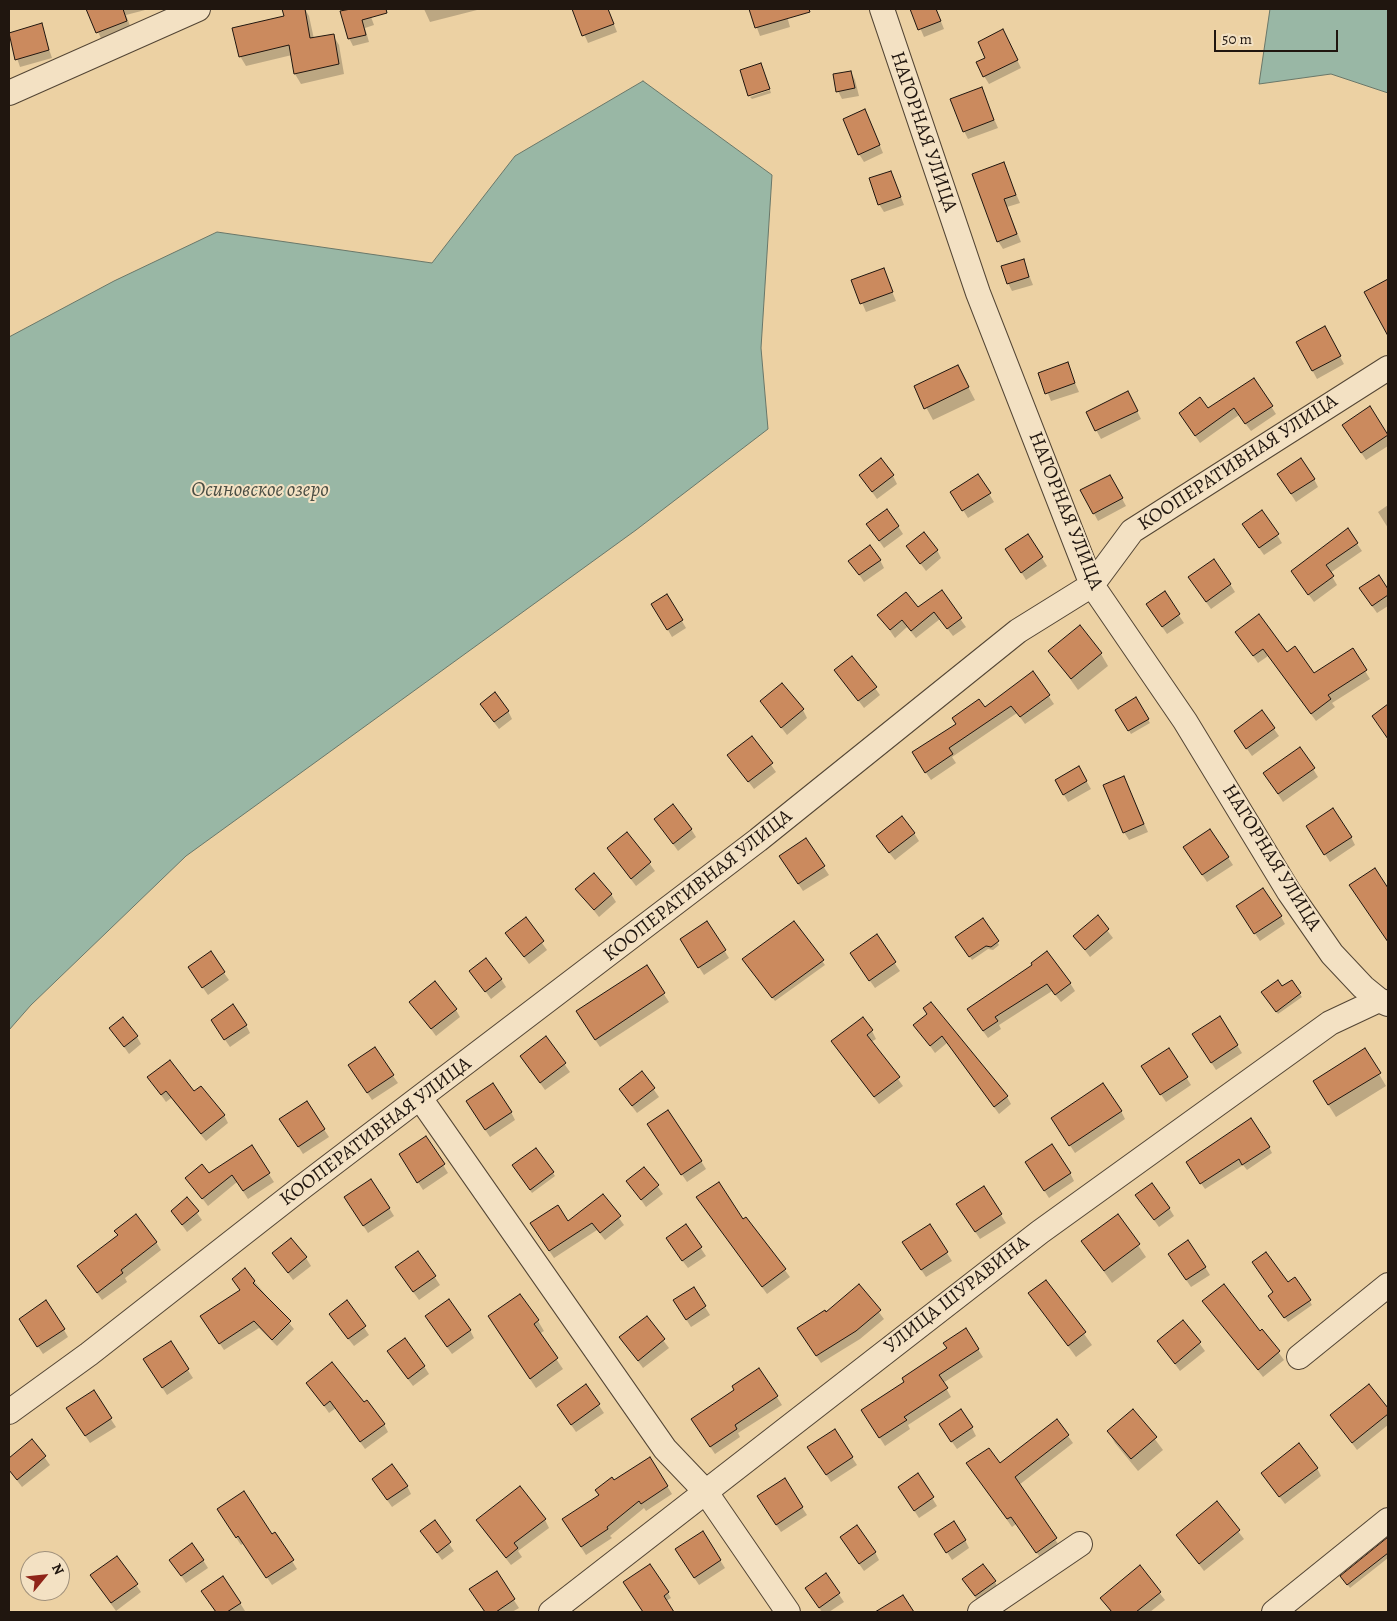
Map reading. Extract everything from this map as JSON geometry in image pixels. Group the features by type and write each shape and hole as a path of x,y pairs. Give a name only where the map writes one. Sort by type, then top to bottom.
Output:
{"street":[{"path":"9,94 194,9"},
{"name":"НАГОРНАЯ УЛИЦА","path":"882,9 978,293 1092,584 1185,721 1289,892 1332,954 1363,987 1384,1002"},
{"name":"КООПЕРАТИВНАЯ УЛИЦА","path":"9,1412 89,1354 758,840 1018,631 1092,584 1132,531 1388,368"},
{"name":"УЛИЦА ШУРАВИНА","path":"550,1612 1040,1232 1330,1022 1384,1002"},
{"path":"420,1098 665,1449 705,1491 788,1612"},
{"path":"1299,1357 1388,1285"},
{"path":"1274,1612 1388,1520"},
{"path":"980,1612 1080,1544"}],"water":[{"path":"1270,9 1388,9 1388,93 1331,74 1259,84"},
{"name":"Осиновское озеро","path":"643,81 772,175 761,348 768,429 636,530 186,856 31,1005 9,1030 9,337 114,281 217,232 432,263 515,156"}],"building":[{"path":"86,9 123,9 127,21 96,33"},
{"path":"282,9 305,9 310,38 334,34 339,64 294,74 289,45 239,57 232,28 284,16"},
{"path":"351,9 386,9 387,13 362,20 366,35 348,39 340,11"},
{"path":"572,9 608,9 614,24 582,36"},
{"path":"749,9 809,9 810,12 755,28"},
{"path":"910,9 936,9 941,21 918,30"},
{"path":"42,23 49,50 15,60 9,33"},
{"path":"1003,29 1018,60 983,77 976,62 985,58 978,42"},
{"path":"761,63 770,89 748,96 740,70"},
{"path":"851,71 855,88 836,92 833,74"},
{"path":"982,87 994,120 963,132 950,99"},
{"path":"865,109 880,145 858,155 843,119"},
{"path":"1004,162 1016,195 1004,199 1017,234 997,242 972,174"},
{"path":"891,171 901,197 878,205 869,178"},
{"path":"1024,259 1029,277 1007,284 1001,266"},
{"path":"884,268 893,292 860,304 851,280"},
{"path":"1388,279 1388,336 1364,292"},
{"path":"1325,326 1341,356 1312,371 1296,342"},
{"path":"1068,362 1075,383 1045,394 1038,373"},
{"path":"958,365 969,387 924,409 914,386"},
{"path":"1254,378 1273,406 1245,424 1234,408 1195,436 1179,413 1200,397 1208,408"},
{"path":"1128,391 1138,411 1095,431 1086,412"},
{"path":"1370,406 1388,435 1361,453 1342,425"},
{"path":"881,458 894,475 872,492 859,475"},
{"path":"1301,458 1315,479 1291,494 1277,474"},
{"path":"978,474 991,493 962,511 950,492"},
{"path":"1110,475 1123,498 1093,514 1080,490"},
{"path":"887,509 899,526 879,541 866,524"},
{"path":"1262,510 1279,534 1259,548 1242,524"},
{"path":"1348,528 1358,543 1326,565 1334,576 1308,595 1291,571"},
{"path":"924,532 938,550 920,564 906,546"},
{"path":"1028,534 1043,557 1021,573 1005,549"},
{"path":"870,545 881,560 859,575 848,561"},
{"path":"1214,559 1231,584 1206,602 1188,577"},
{"path":"1379,575 1388,589 1388,595 1372,606 1359,588"},
{"path":"942,590 962,618 947,629 934,612 911,631 902,620 890,630 877,615 906,592 918,607"},
{"path":"1165,591 1180,614 1162,627 1146,604"},
{"path":"667,594 683,620 667,630 651,604"},
{"path":"1259,614 1287,652 1295,646 1314,673 1353,648 1367,670 1328,695 1331,699 1311,714 1263,649 1253,656 1235,632"},
{"path":"1080,625 1102,653 1071,679 1048,651"},
{"path":"852,656 877,687 858,701 834,670"},
{"path":"1033,671 1050,695 1020,717 1011,706 949,748 953,754 925,773 912,752 956,724 952,718 979,699 985,707"},
{"path":"782,683 804,709 781,728 760,701"},
{"path":"495,692 509,711 494,722 480,704"},
{"path":"1136,697 1149,719 1128,731 1115,710"},
{"path":"1388,704 1388,739 1372,716"},
{"path":"1262,710 1275,728 1246,749 1234,731"},
{"path":"752,736 773,763 748,782 727,755"},
{"path":"1300,747 1315,768 1278,794 1263,773"},
{"path":"1079,766 1087,781 1063,795 1055,780"},
{"path":"1124,776 1144,824 1123,833 1103,785"},
{"path":"673,804 692,829 673,844 654,819"},
{"path":"1333,808 1352,837 1324,855 1306,826"},
{"path":"902,816 915,833 889,853 876,836"},
{"path":"1210,829 1229,857 1202,875 1183,847"},
{"path":"627,832 651,862 631,879 607,848"},
{"path":"806,838 825,866 798,884 779,856"},
{"path":"1375,868 1388,888 1388,942 1349,885"},
{"path":"594,873 612,894 594,910 575,889"},
{"path":"1263,888 1282,916 1254,934 1236,906"},
{"path":"1098,915 1109,929 1085,950 1073,936"},
{"path":"526,917 544,941 524,957 505,933"},
{"path":"983,918 999,941 991,947 986,946 969,957 955,937"},
{"path":"707,921 726,950 698,968 680,939"},
{"path":"794,921 824,960 772,998 742,959"},
{"path":"877,934 896,962 869,981 850,953"},
{"path":"211,951 225,972 202,988 188,967"},
{"path":"1047,951 1071,983 1055,995 1047,984 995,1017 998,1021 983,1031 967,1009 1032,965 1031,963"},
{"path":"486,958 502,979 485,992 469,971"},
{"path":"647,965 665,993 595,1040 576,1011"},
{"path":"1278,980 1282,986 1292,980 1301,993 1276,1012 1261,992"},
{"path":"435,981 457,1009 431,1029 409,1002"},
{"path":"931,1002 1008,1096 994,1107 942,1036 930,1046 913,1025 927,1014 923,1008"},
{"path":"233,1004 247,1025 224,1040 211,1020"},
{"path":"1220,1016 1238,1045 1211,1063 1192,1034"},
{"path":"123,1017 138,1036 124,1047 109,1028"},
{"path":"863,1017 873,1030 867,1035 900,1077 874,1097 831,1041"},
{"path":"546,1036 566,1063 540,1083 520,1056"},
{"path":"375,1047 394,1075 367,1093 348,1065"},
{"path":"1169,1048 1188,1077 1160,1095 1141,1066"},
{"path":"1365,1048 1381,1073 1328,1105 1313,1081"},
{"path":"170,1060 194,1091 201,1086 225,1115 201,1134 166,1091 161,1095 147,1077"},
{"path":"642,1071 655,1088 632,1106 619,1089"},
{"path":"493,1083 512,1112 485,1130 466,1101"},
{"path":"1103,1083 1122,1111 1069,1146 1051,1118"},
{"path":"307,1101 325,1129 298,1147 279,1119"},
{"path":"668,1110 702,1161 681,1175 647,1124"},
{"path":"1251,1118 1270,1147 1242,1165 1239,1159 1200,1184 1186,1162"},
{"path":"426,1136 445,1164 417,1183 399,1154"},
{"path":"1052,1144 1071,1173 1044,1191 1025,1162"},
{"path":"252,1145 270,1173 243,1191 232,1175 202,1199 185,1178 202,1164 209,1173"},
{"path":"536,1148 554,1172 530,1190 512,1165"},
{"path":"644,1167 659,1185 641,1200 626,1181"},
{"path":"371,1179 390,1208 363,1226 344,1197"},
{"path":"719,1182 743,1219 746,1217 786,1269 762,1287 696,1197"},
{"path":"1152,1183 1170,1208 1154,1220 1135,1195"},
{"path":"984,1186 1002,1214 975,1232 956,1204"},
{"path":"603,1194 621,1216 600,1233 592,1223 549,1251 530,1223 558,1205 568,1221"},
{"path":"187,1197 199,1211 182,1225 171,1211"},
{"path":"136,1214 157,1242 121,1270 123,1273 97,1293 77,1266 118,1235 114,1231"},
{"path":"1118,1214 1140,1244 1104,1271 1081,1241"},
{"path":"686,1224 702,1247 682,1261 666,1238"},
{"path":"930,1224 948,1252 921,1270 902,1242"},
{"path":"291,1238 307,1257 288,1273 272,1253"},
{"path":"1188,1240 1206,1267 1186,1280 1168,1254"},
{"path":"418,1251 436,1276 413,1292 395,1267"},
{"path":"1266,1252 1288,1282 1295,1277 1311,1300 1284,1318 1268,1296 1273,1292 1252,1262"},
{"path":"245,1268 255,1281 253,1283 291,1321 272,1340 254,1321 219,1344 200,1316 240,1290 232,1279"},
{"path":"1046,1280 1086,1332 1068,1346 1028,1293"},
{"path":"859,1284 881,1310 856,1331 816,1356 797,1328 825,1310 826,1312"},
{"path":"1224,1284 1260,1331 1262,1329 1280,1351 1258,1370 1202,1301"},
{"path":"694,1287 706,1306 686,1320 673,1300"},
{"path":"520,1294 539,1320 534,1324 558,1358 530,1379 488,1316"},
{"path":"449,1299 471,1330 447,1347 425,1316"},
{"path":"46,1300 65,1329 37,1347 19,1319"},
{"path":"347,1300 366,1326 348,1339 329,1314"},
{"path":"647,1316 665,1339 638,1361 619,1337"},
{"path":"1183,1320 1201,1342 1175,1364 1157,1341"},
{"path":"966,1328 979,1349 939,1375 948,1388 904,1417 907,1420 879,1438 861,1410 904,1382 902,1378 947,1348 943,1343"},
{"path":"405,1338 425,1366 408,1379 387,1351"},
{"path":"171,1341 189,1369 162,1388 143,1359"},
{"path":"332,1362 364,1402 367,1400 385,1424 360,1442 330,1401 324,1406 306,1383"},
{"path":"759,1368 778,1396 735,1425 737,1429 710,1447 691,1419 734,1390 732,1386"},
{"path":"586,1384 600,1404 571,1425 557,1405"},
{"path":"1369,1384 1388,1408 1388,1414 1352,1443 1330,1415"},
{"path":"94,1390 112,1418 85,1436 66,1408"},
{"path":"961,1409 973,1427 951,1442 939,1424"},
{"path":"1133,1409 1157,1437 1131,1459 1107,1431"},
{"path":"1057,1419 1069,1435 1015,1477 1057,1538 1036,1553 1011,1517 1007,1519 966,1463 989,1448 1000,1463"},
{"path":"835,1429 853,1457 826,1475 807,1447"},
{"path":"32,1439 46,1456 17,1480 9,1470 9,1458"},
{"path":"1299,1443 1318,1468 1279,1497 1261,1473"},
{"path":"650,1457 668,1486 641,1504 639,1501 607,1527 608,1529 581,1547 562,1519 599,1495 595,1490 612,1477 614,1480"},
{"path":"392,1464 408,1486 387,1500 372,1479"},
{"path":"918,1473 934,1497 914,1511 898,1487"},
{"path":"785,1478 803,1507 776,1525 757,1496"},
{"path":"520,1486 546,1519 514,1543 518,1548 506,1558 476,1520"},
{"path":"244,1491 272,1534 275,1532 294,1560 266,1578 217,1509"},
{"path":"1217,1501 1240,1530 1199,1564 1176,1535"},
{"path":"435,1520 451,1542 437,1553 420,1531"},
{"path":"954,1521 966,1540 946,1553 934,1534"},
{"path":"857,1525 876,1552 859,1564 840,1537"},
{"path":"703,1531 721,1560 694,1578 675,1549"},
{"path":"1388,1537 1388,1553 1347,1585 1340,1576"},
{"path":"192,1543 204,1560 181,1576 169,1560"},
{"path":"117,1556 138,1584 111,1603 90,1575"},
{"path":"650,1564 669,1592 664,1596 674,1612 643,1612 623,1582"},
{"path":"983,1564 996,1581 975,1596 962,1579"},
{"path":"1140,1565 1161,1592 1136,1612 1112,1612 1100,1598"},
{"path":"497,1571 515,1599 496,1612 485,1612 469,1589"},
{"path":"826,1573 840,1593 819,1608 805,1588"},
{"path":"223,1576 241,1603 227,1612 216,1612 201,1591"},
{"path":"903,1595 914,1612 875,1612"}]}
